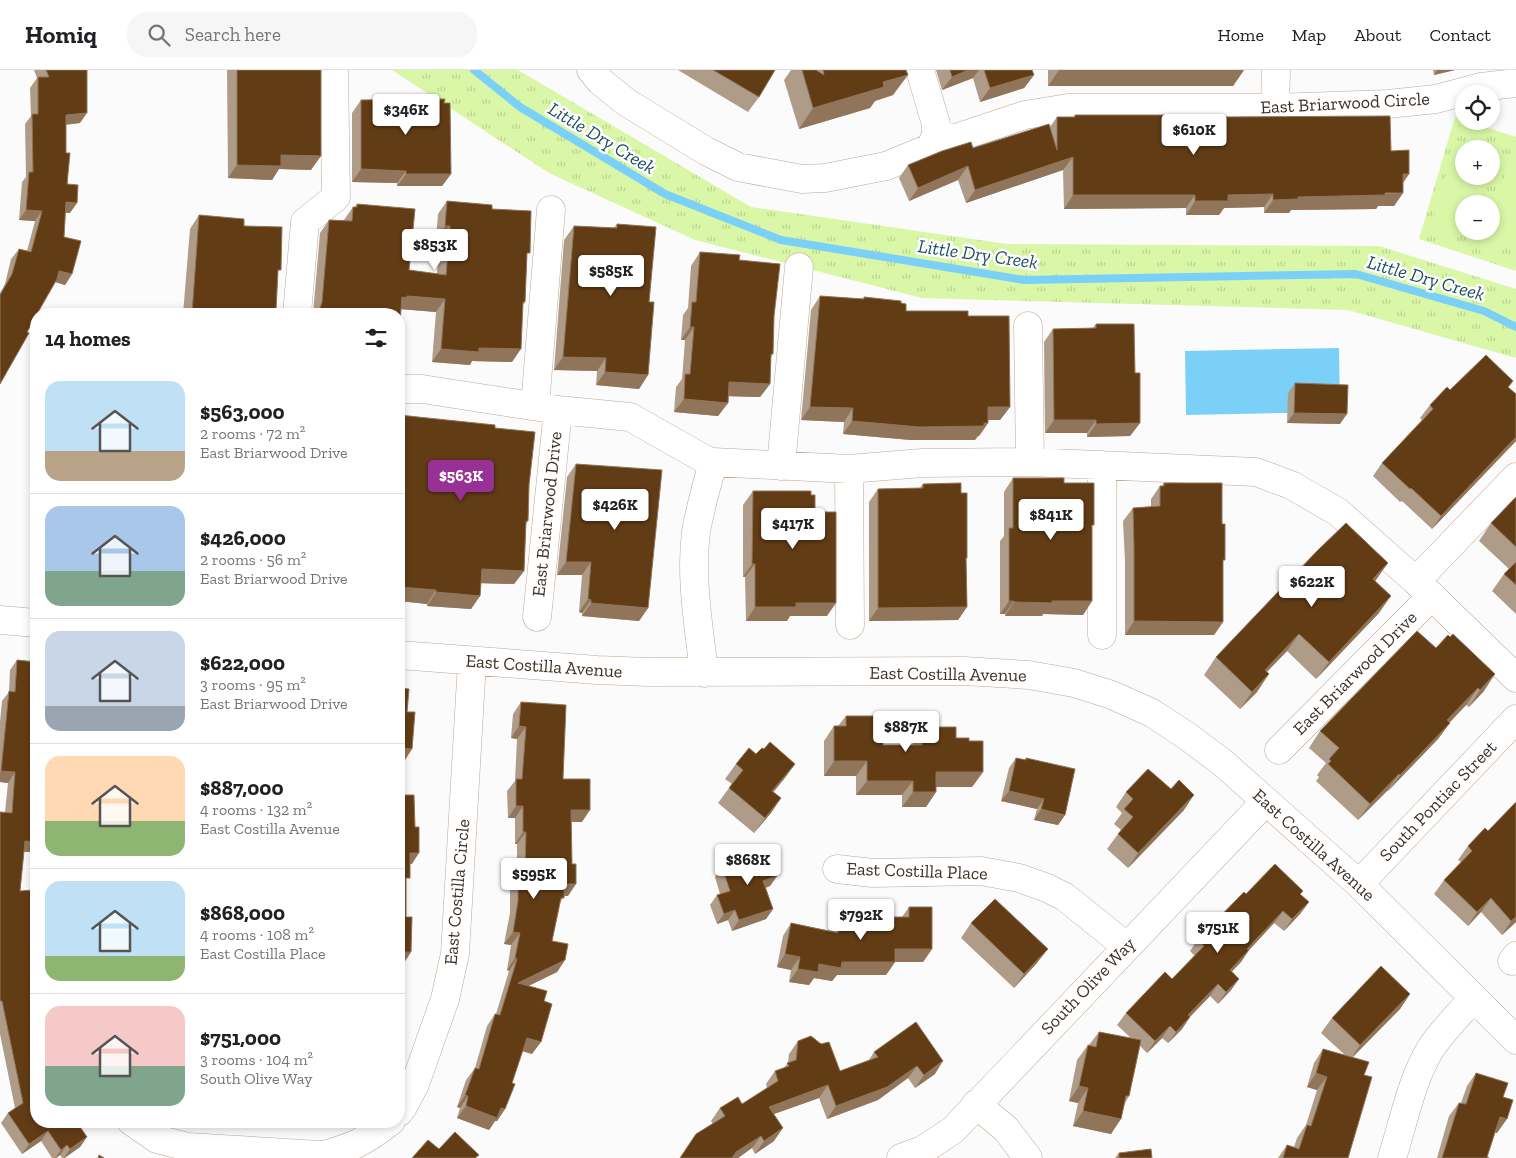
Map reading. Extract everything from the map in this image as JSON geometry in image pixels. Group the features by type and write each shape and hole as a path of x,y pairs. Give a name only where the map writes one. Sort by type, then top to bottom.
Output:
{"street":[{"path":"298,308 305,222 336,197 334,70"},
{"path":"592,70 600,82 626,102 706,151 738,167 802,179 825,178 886,166 930,148 936,135 936,124 920,70"},
{"path":"1275,108 1276,70"},
{"name":"East Briarwood Circle","path":"936,135 953,139 1025,115 1068,108 1275,108 1388,104 1430,100 1481,87 1516,83"},
{"name":"East Briarwood Drive","path":"537,617 547,408 551,210"},
{"path":"781,466 799,267"},
{"path":"1028,326 1030,462"},
{"name":"East Briarwood Drive","path":"405,389 422,389 547,408 630,417 706,460 713,462 849,469 922,463 1030,462 1256,472 1291,485 1338,512 1424,588 1516,678"},
{"path":"704,673 694,588 695,551 696,533 713,462"},
{"path":"1102,465 1102,635"},
{"path":"849,469 850,625"},
{"name":"East Briarwood Drive","path":"1279,750 1424,588 1516,477"},
{"path":"0,620 30,622"},
{"name":"East Costilla Avenue","path":"405,656 597,670 704,673 964,671 1029,675 1074,683 1112,694 1152,714 1187,736 1223,763 1359,884 1516,1040"},
{"name":"East Costilla Circle","path":"405,1103 421,1067 445,999 455,954 472,662"},
{"name":"South Pontiac Street","path":"1359,884 1516,719"},
{"name":"South Olive Way","path":"901,1158 923,1150 953,1130 1126,946 1266,802"},
{"name":"East Costilla Place","path":"837,869 873,873 981,871 1020,878 1065,897 1126,946"},
{"path":"1392,1158 1418,1076 1430,1050 1443,1031 1474,998"},
{"path":"976,1104 1006,1129 1028,1158"},
{"path":"141,1128 157,1139 188,1147 319,1156 348,1149 367,1140 382,1128"}],"green space":[{"path":"392,70 518,70 751,207 1007,244 1379,246 1516,289 1516,358 1348,310 922,298 695,240 549,173"},
{"path":"1455,117 1455,130 1495,130 1516,137 1516,271 1419,239"},
{"path":"1455,146 1455,185 1485,185 1482,195 1455,195 1455,233 1431,225"},
{"path":"1510,158 1516,160 1516,251 1484,241 1500,240 1500,195 1498,195"}],"water":[{"path":"1339,348 1340,412 1186,415 1185,351"}],"building":[{"path":"46,70 87,70 87,113 66,115 66,153 70,153 67,184 78,185 77,203 66,202 64,237 81,241 72,274 59,271 57,279 40,308 30,308 30,327 27,332 29,333 0,384 0,295 12,274 19,249 31,252 42,211 26,210 29,172 33,172 32,114 38,114 38,77 49,77"},
{"path":"237,70 321,70 321,156 281,155 281,166 237,165"},
{"path":"713,70 775,70 759,97"},
{"path":"802,70 816,70 824,75 823,70 906,70 908,75 883,82 884,87 813,108"},
{"path":"950,70 968,70 952,77"},
{"path":"984,70 1032,70 1034,75 990,88"},
{"path":"445,99 444,103 450,103 451,174 406,174 406,171 361,169 361,100"},
{"path":"1075,115 1216,115 1216,117 1390,116 1391,151 1409,150 1409,174 1403,174 1403,193 1298,197 1298,199 1273,200 1273,194 1228,195 1228,201 1195,201 1195,195 1073,195 1073,157 975,190 968,166 918,188 908,165 971,142 973,148 1049,124 1057,150 1057,117 1075,117"},
{"path":"447,201 492,205 492,209 531,211 530,253 527,253 521,349 479,348 479,352 441,349 445,299 402,297 401,308 320,308 329,220 352,221 353,207 357,207 357,204 415,209 409,270 446,275 450,226 445,226"},
{"path":"199,215 244,219 244,226 282,227 281,270 278,270 276,308 192,308"},
{"path":"617,224 656,227 649,302 654,302 648,375 605,372 606,358 563,357 574,226 617,228"},
{"path":"700,252 740,255 739,260 780,264 774,316 770,384 729,382 728,403 684,399 685,374 690,374 694,327 690,327 692,302 696,302"},
{"path":"820,296 864,299 864,297 901,301 901,303 906,304 906,311 968,311 968,316 1009,316 1010,407 988,407 988,423 984,423 984,426 920,427 852,421 853,408 810,407"},
{"path":"1096,324 1134,324 1135,373 1140,373 1140,423 1096,424 1096,420 1054,420 1053,329 1096,328"},
{"path":"1486,355 1513,381 1508,387 1516,394 1516,437 1441,516 1382,463 1433,409 1430,405 1447,387 1450,390"},
{"path":"1295,383 1348,385 1347,414 1294,413"},
{"path":"405,416 495,425 495,428 535,432 529,485 528,521 526,521 524,571 482,569 480,596 436,592 436,590 405,587"},
{"path":"576,464 662,470 648,608 591,603 591,600 588,599 591,562 566,562"},
{"path":"1013,478 1064,478 1064,483 1094,483 1092,601 1052,601 1052,603 1009,601 1009,528 1013,528"},
{"path":"961,483 961,493 967,493 967,607 878,608 878,489 923,488 923,484"},
{"path":"1164,483 1222,483 1222,524 1225,524 1223,622 1134,621 1133,508 1160,506 1160,486 1164,486"},
{"path":"753,491 811,491 811,495 815,495 815,512 836,512 836,603 796,603 796,607 755,607 755,564 752,564"},
{"path":"1516,497 1516,547 1491,523"},
{"path":"1346,523 1388,563 1373,579 1391,596 1329,662 1299,634 1265,670 1269,674 1252,692 1216,657"},
{"path":"1516,562 1516,585 1504,574"},
{"path":"1417,631 1436,648 1448,635 1450,637 1453,634 1495,674 1480,690 1478,688 1447,720 1450,723 1370,804 1328,764 1331,761 1329,759 1339,748 1320,731"},
{"path":"17,660 30,661 30,841 25,841 20,891 30,890 30,1128 81,1128 87,1137 70,1149 67,1145 61,1150 48,1131 29,1144 8,1113 23,1103 2,1001 0,1001 0,812 12,813 15,772 1,771 9,691 15,692"},
{"path":"405,689 409,689 407,712 415,712 412,749 405,748"},
{"path":"521,702 566,705 563,779 590,779 590,810 571,810 572,864 576,864 576,884 564,884 564,898 561,898 552,941 568,944 565,960 518,983 547,991 544,1001 552,1004 541,1042 527,1038 512,1083 515,1084 505,1109 501,1108 497,1118 466,1106 468,1096 465,1095 475,1068 479,1069 495,1014 500,1015 517,959 515,958 520,933 513,932 518,901 518,872 525,872 526,832 523,832 523,806 516,806 516,779 522,779 526,727 519,726"},
{"path":"846,716 881,716 883,745 922,745 923,727 956,727 956,738 969,738 969,741 983,741 983,772 936,772 936,792 913,792 913,781 867,781 867,761 834,761 834,726 846,726"},
{"path":"770,742 795,764 772,791 781,798 765,818 729,788 743,770 736,764 749,748 756,754"},
{"path":"1016,758 1026,760 1026,758 1075,769 1065,815 1041,809 1044,799 1009,791"},
{"path":"1148,769 1171,789 1179,780 1194,795 1138,853 1118,834 1133,817 1124,809 1133,799 1126,792"},
{"path":"405,795 414,795 415,827 419,827 419,853 410,853 410,878 406,878 406,917 412,917 411,952 405,952"},
{"path":"1516,802 1516,917 1511,921 1491,898 1477,912 1444,880 1472,851 1468,846 1485,828 1488,831"},
{"path":"764,852 765,855 769,854 777,876 763,881 773,909 739,920 735,910 724,914 717,895 730,891 722,867"},
{"path":"1275,864 1303,891 1300,894 1309,902 1292,919 1283,911 1247,949 1249,950 1230,970 1239,979 1226,992 1218,984 1188,1015 1190,1017 1176,1032 1170,1026 1155,1041 1126,1013 1165,972 1172,979 1204,946 1198,939 1244,892 1246,894"},
{"path":"995,899 1048,949 1024,974 971,923"},
{"path":"909,907 932,907 932,949 895,949 895,962 842,962 841,968 819,964 818,972 798,969 800,957 785,954 791,923 838,933 839,927 866,933 866,917 909,917"},
{"path":"1381,966 1410,994 1360,1045 1332,1018"},
{"path":"916,1022 943,1061 924,1075 917,1066 887,1087 836,1106 828,1085 769,1107 783,1128 764,1141 761,1136 736,1152 732,1158 680,1158 696,1134 725,1116 720,1108 738,1097 742,1104 778,1081 775,1071 789,1066 787,1063 796,1060 798,1041 811,1036 821,1044 829,1042 840,1071 878,1057 874,1052"},
{"path":"1099,1032 1141,1040 1129,1096 1126,1096 1121,1119 1083,1111 1088,1088 1079,1086 1088,1045 1096,1047"},
{"path":"1323,1049 1369,1062 1364,1075 1372,1077 1348,1158 1283,1158 1287,1145 1299,1149 1307,1125 1311,1126 1327,1077 1316,1073"},
{"path":"1476,1073 1508,1083 1503,1097 1513,1100 1507,1119 1500,1117 1487,1157 1489,1158 1442,1158 1459,1103 1466,1104"},
{"path":"455,1132 479,1155 475,1158 412,1158 428,1140 439,1149"},
{"path":"1151,1149 1152,1158 1119,1158 1119,1153"}],"waterway":[{"name":"Little Dry Creek","path":"474,70 520,107 665,194 781,240 1024,280 1356,274 1484,311 1516,327"}]}
